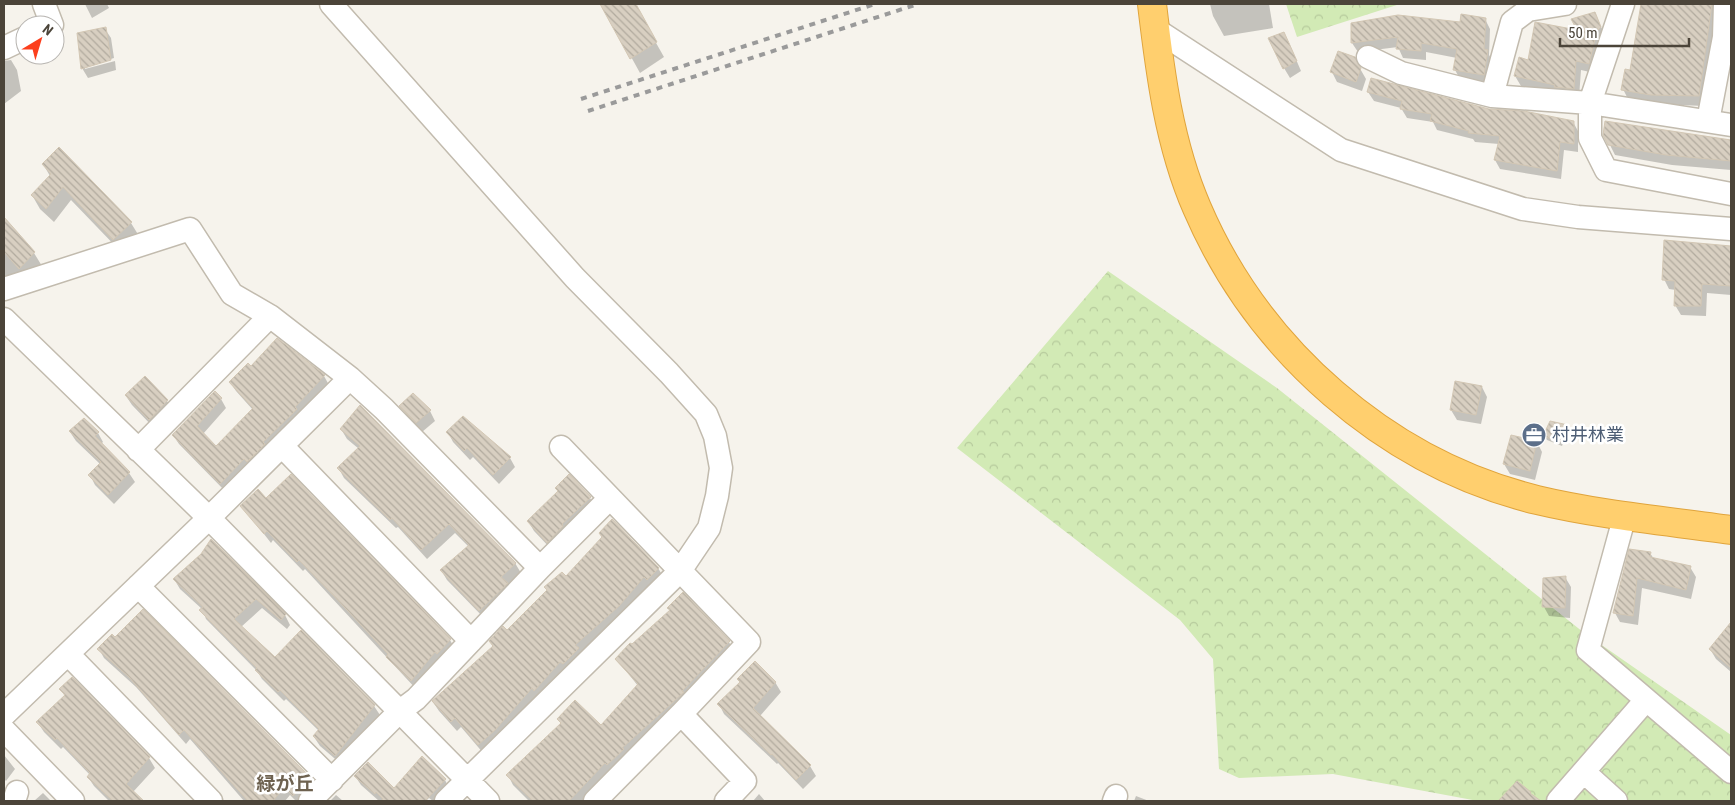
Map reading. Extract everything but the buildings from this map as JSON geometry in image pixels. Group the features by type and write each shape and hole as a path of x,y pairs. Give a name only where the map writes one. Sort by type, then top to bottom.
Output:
{"highway":[{"path":"1153,16 1172,134 1196,207 1212,241 1257,311 1307,369 1363,418 1418,453 1459,473 1537,500 1731,530"}],"street":[{"path":"331,4 575,278 669,373 706,414 714,436 720,468 717,496 709,528 680,572 446,801"},
{"path":"1492,96 1512,22 1528,10 1564,4"},
{"path":"1623,4 1590,103 1590,138 1606,170 1731,194"},
{"path":"1708,121 1724,36 1725,4"},
{"path":"1153,16 1342,150 1523,209 1578,217 1731,230"},
{"path":"1368,57 1401,73 1492,96 1590,103 1731,125"},
{"path":"4,289 190,229 232,294 270,316 350,378 384,409 540,568"},
{"path":"138,450 270,316"},
{"path":"4,319 209,518 488,801"},
{"path":"4,715 209,518 350,378"},
{"path":"282,446 471,641"},
{"path":"562,447 749,642 595,801"},
{"path":"310,801 400,711 416,699 540,568 610,498"},
{"path":"1625,515 1588,650 1731,772"},
{"path":"138,586 332,780"},
{"path":"68,654 211,801"},
{"path":"1558,801 1646,700"},
{"path":"681,714 745,781 726,801"},
{"path":"4,730 73,801"},
{"path":"1584,772 1616,801"}],"green space":[{"path":"1286,4 1400,4 1297,37"},
{"path":"1108,271 1277,388 1583,632 1731,735 1731,801 1478,801 1333,774 1239,778 1219,769 1213,659 1180,620 957,448"}],"railway":[{"path":"581,99 875,4"},
{"path":"588,111 918,4"}],"place":[{"name":"村井林業","path":"1534,435"}],"district":[{"name":"緑が丘","path":"285,783"}]}
